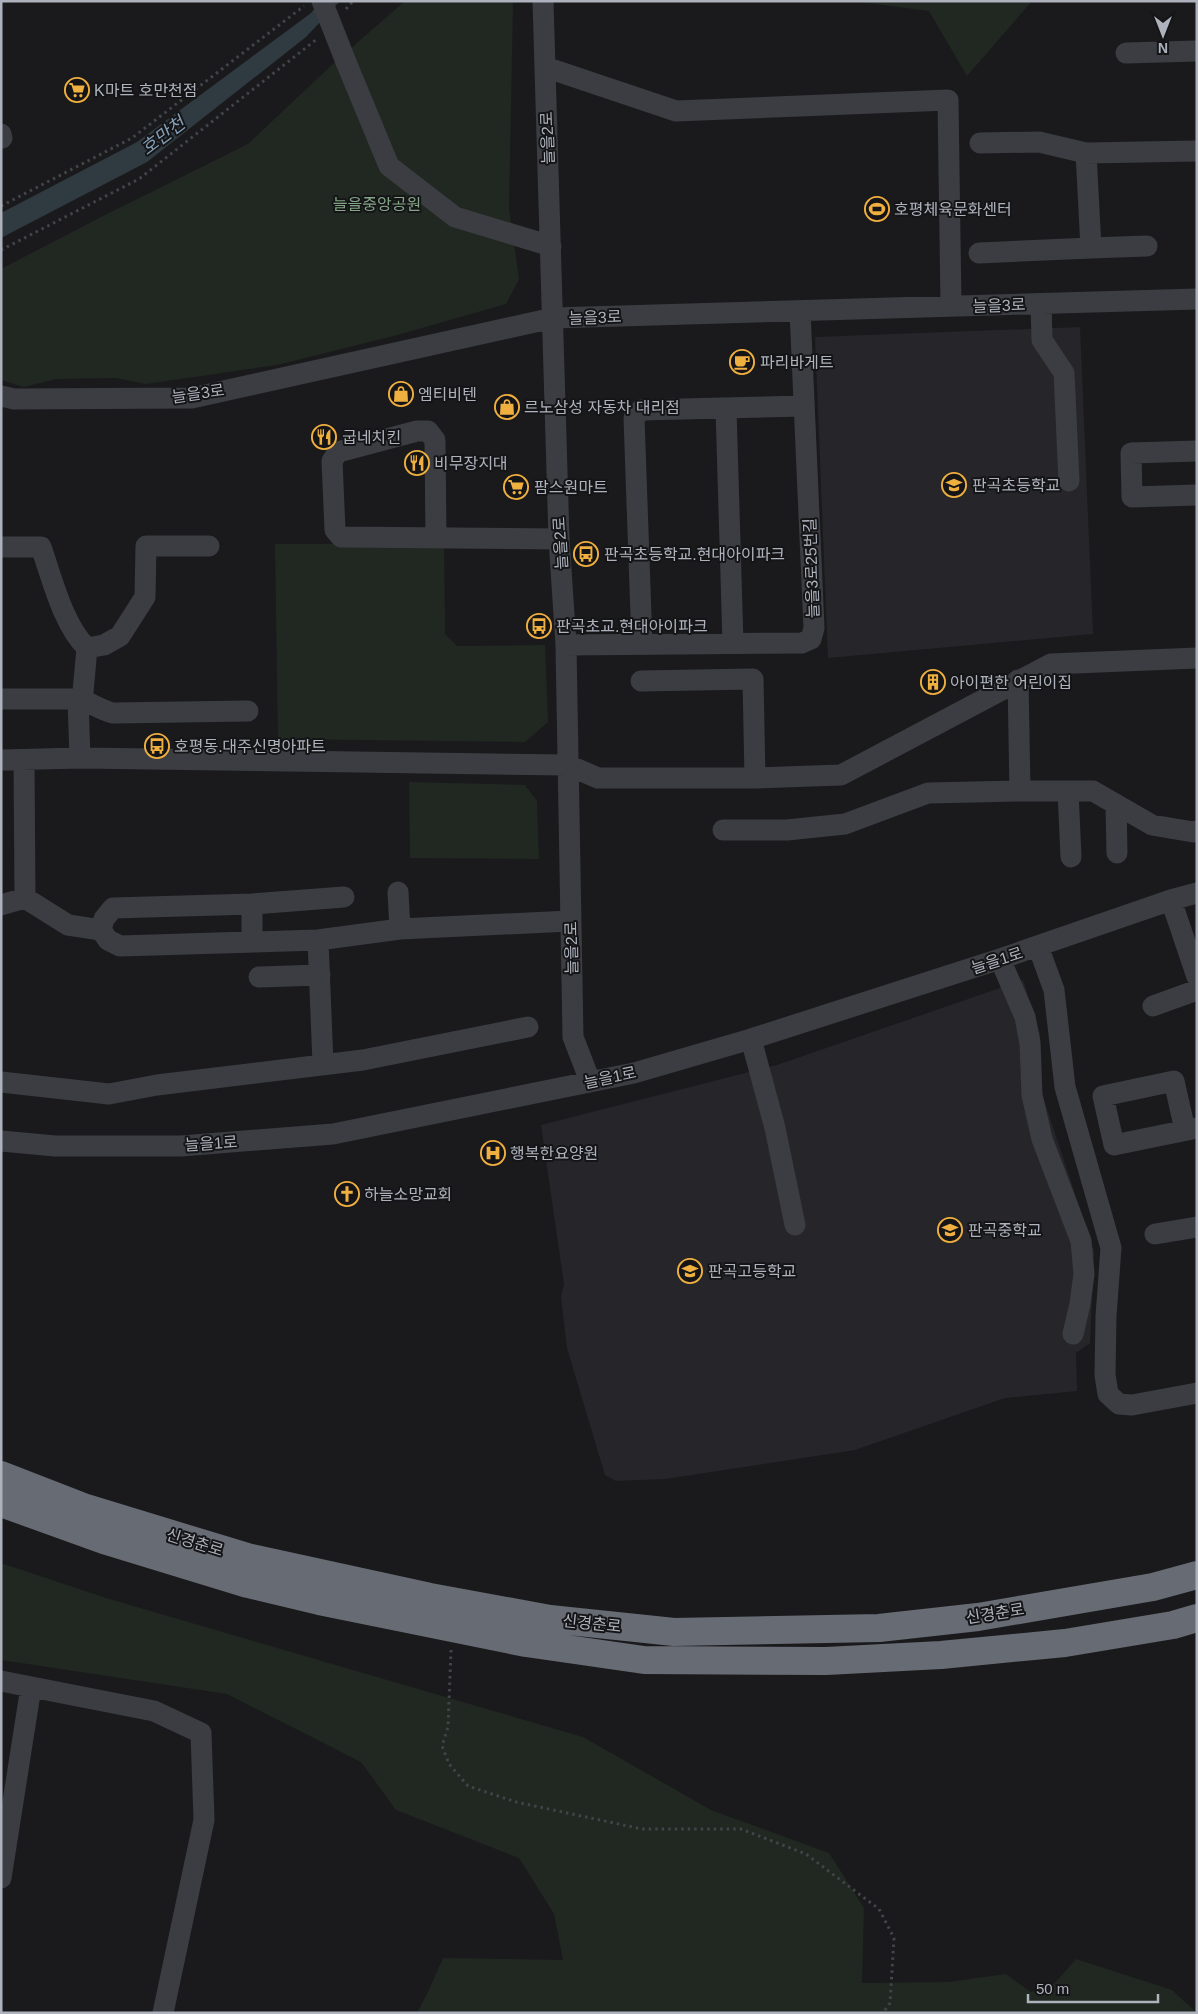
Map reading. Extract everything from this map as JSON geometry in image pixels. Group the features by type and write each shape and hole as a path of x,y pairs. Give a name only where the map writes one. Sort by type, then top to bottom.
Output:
{"highway":[{"name":"신경춘로","path":"1,1475 86,1508 247,1557 430,1597 550,1619 674,1632 879,1628 978,1617 1153,1587 1197,1575"},
{"name":"신경춘로","path":"1,1503 104,1540 248,1584 319,1601 526,1643 644,1660 826,1661 941,1655 1065,1642 1173,1625 1197,1618"},
{"path":"1153,1587 1197,1566"}],"street":[{"path":"322,1 389,166 454,217 551,246"},
{"name":"늘을2로","path":"543,1 559,539 566,645 573,1038 590,1081"},
{"path":"1126,53 1197,51"},
{"path":"545,67 676,111 948,100 951,306"},
{"path":"980,143 1039,142 1086,153 1197,151"},
{"path":"1086,153 1091,248"},
{"path":"979,252 1146,246"},
{"name":"늘을3로","path":"1,396 14,399 192,398 553,318 1197,299"},
{"path":"1041,304 1042,340 1064,373 1069,481"},
{"name":"늘을3로25번길","path":"566,645 802,643 811,639 814,628 800,310"},
{"path":"642,644 634,418 641,410 804,406"},
{"path":"726,409 733,643"},
{"path":"436,538 435,440 428,431 417,431 338,452 332,461 334,530 341,537 436,538 559,539"},
{"path":"1197,452 1131,453 1132,497 1197,495"},
{"path":"87,648 104,645 120,636 145,597 146,546 208,546"},
{"path":"1,547 41,547 70,626 77,639 87,648"},
{"path":"80,758 78,699 82,692 87,648"},
{"path":"1,760 80,758 568,765 598,778 754,778 841,775 1051,664 1197,658"},
{"path":"641,681 753,679 754,778"},
{"path":"1018,680 1020,791"},
{"path":"1,699 78,699 113,713 248,711"},
{"path":"24,760 25,898"},
{"path":"723,830 787,830 845,824 928,793 1020,791 1093,791 1152,825 1193,832 1197,830"},
{"path":"1068,791 1072,857"},
{"path":"1116,804 1117,853"},
{"path":"398,892 400,930"},
{"name":"늘을1로","path":"1,1141 54,1146 181,1146 333,1134 634,1073 751,1039 1197,893"},
{"path":"101,930 104,919 113,908 252,904 344,897"},
{"path":"1,905 25,898 68,925 101,930 108,940 120,946 318,940 400,930 570,921"},
{"path":"1171,900 1197,977"},
{"path":"252,904 252,942"},
{"path":"318,940 323,1064"},
{"path":"1038,946 1054,990 1065,1087 1111,1248 1106,1316 1105,1375 1108,1394 1119,1404 1132,1405 1197,1393"},
{"path":"1000,959 1025,1017 1030,1043 1032,1095 1042,1139 1081,1241 1084,1274 1073,1334"},
{"path":"259,977 320,975"},
{"path":"1153,1006 1197,990"},
{"path":"1,1082 109,1094 157,1084 363,1060 528,1027"},
{"path":"751,1039 775,1128 795,1225"},
{"path":"1156,1234 1197,1227"},
{"path":"1,1681 154,1711 201,1734 204,1820 163,2013"},
{"path":"1,1878 3,1850 31,1687"}],"path":[{"path":"1,206 132,138 303,7 308,1"},
{"path":"340,15 353,1"},
{"path":"1,250 139,179 320,36"},
{"path":"450,1628 451,1664 448,1727 442,1746 449,1764 468,1786 516,1802 642,1829 741,1829 806,1854 879,1909 894,1938 890,2003 884,2013"}],"shaded area":[{"name":"판곡초등학교","path":"1080,327 1093,634 828,658 815,337"},
{"path":"1023,980 1040,1034 1042,1094 1094,1251 1090,1343 1076,1353 1077,1391 1005,1398 855,1450 665,1479 616,1481 605,1475 567,1348 561,1297 564,1284 541,1125 777,1065"}],"green space":[{"name":"늘을중앙공원","path":"405,1 513,1 509,209 519,279 506,304 401,334 277,365 146,384 116,378 56,379 24,387 1,380 1,269 248,144 334,63"},
{"path":"853,1 1032,1 967,76 929,11"},
{"path":"275,544 444,544 445,634 457,646 545,645 548,722 525,742 278,739"},
{"path":"409,782 525,785 537,801 539,859 410,858"},
{"path":"1,1563 106,1598 583,1737 711,1810 829,1853 864,1908 862,1983 948,1982 1006,1974 1031,1992 1054,1984 1076,1959 1172,1990 1197,2013 417,2013 443,1958 563,1960 554,1914 519,1858 396,1810 361,1762 227,1694 1,1660"}],"water":[{"name":"호만천","path":"321,1 340,1 306,37 147,162 1,238 1,213 137,142 311,13"}],"place":[{"name":"K마트 호만천점","path":"77,90"},
{"name":"호평체육문화센터","path":"877,209"},
{"name":"파리바게트","path":"742,362"},
{"name":"엠티비텐","path":"401,394"},
{"name":"르노삼성 자동차 대리점","path":"507,407"},
{"name":"굽네치킨","path":"324,437"},
{"name":"비무장지대","path":"417,463"},
{"name":"판곡초등학교","path":"954,485"},
{"name":"팜스원마트","path":"516,487"},
{"name":"판곡초등학교.현대아이파크","path":"586,554"},
{"name":"판곡초교.현대아이파크","path":"539,626"},
{"name":"아이편한 어린이집","path":"933,682"},
{"name":"호평동.대주신명아파트","path":"157,746"},
{"name":"행복한요양원","path":"493,1153"},
{"name":"하늘소망교회","path":"347,1194"},
{"name":"판곡중학교","path":"950,1230"},
{"name":"판곡고등학교","path":"690,1271"}]}
